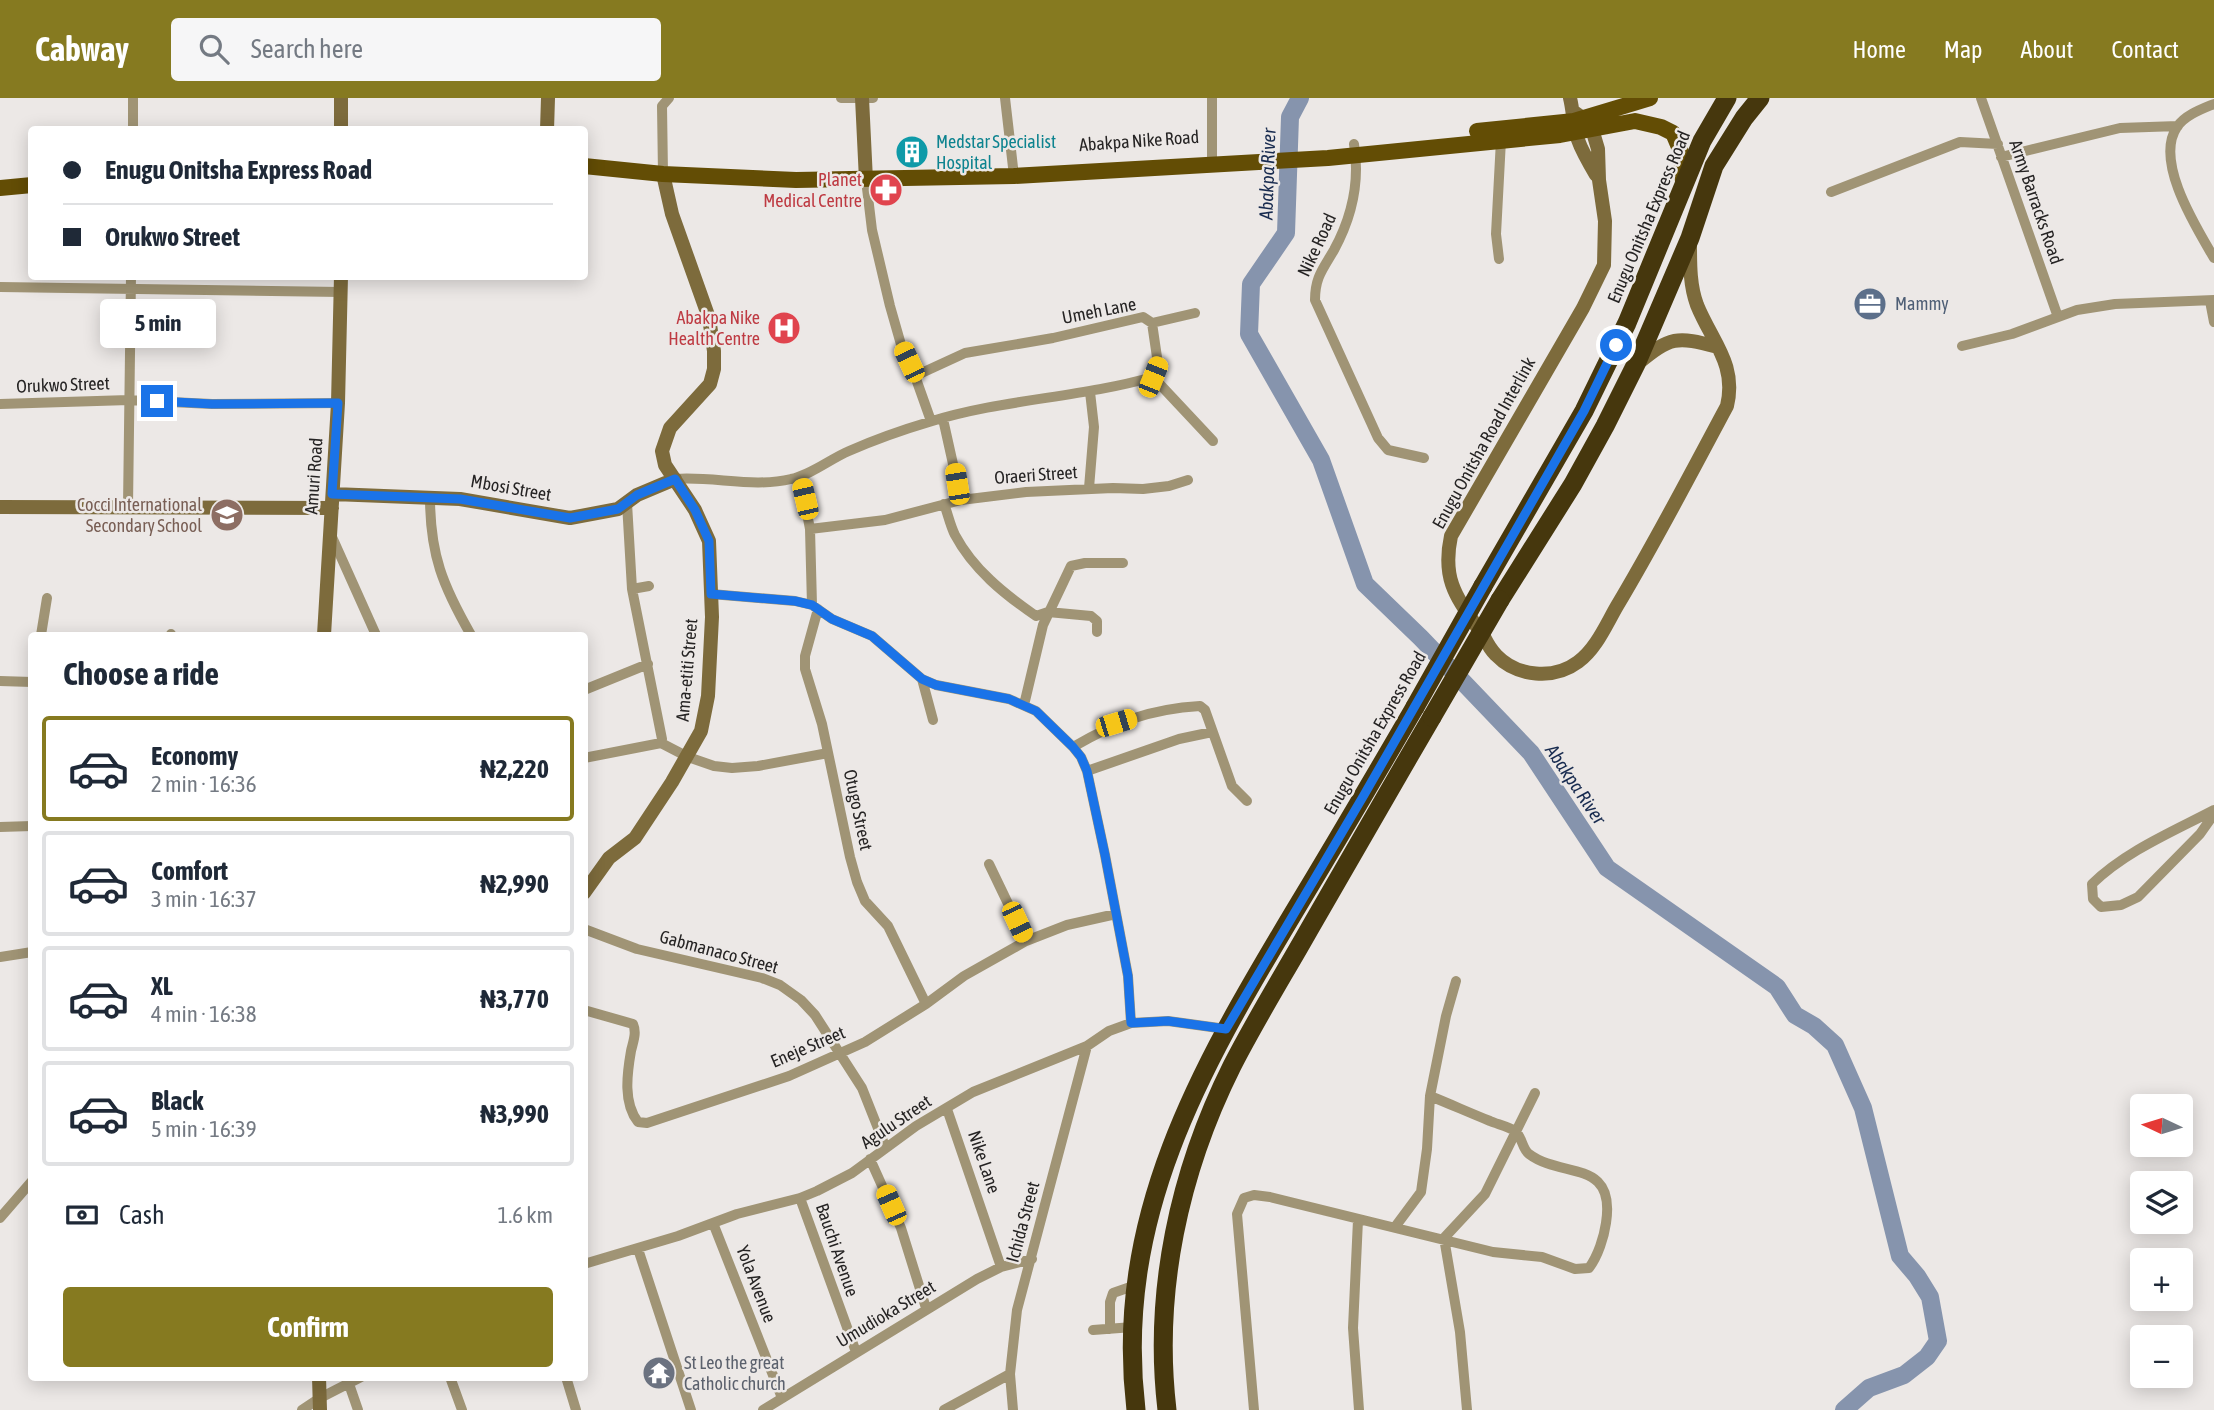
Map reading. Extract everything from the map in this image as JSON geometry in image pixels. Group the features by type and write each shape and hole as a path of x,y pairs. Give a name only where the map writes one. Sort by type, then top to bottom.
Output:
{"highway":[{"name":"Enugu Onitsha Express Road","path":"1136,1410 1133,1327 1136,1285 1148,1219 1168,1153 1211,1055 1584,411 1627,323 1703,141 1727,98"},
{"path":"1167,1410 1164,1361 1165,1296 1180,1205 1201,1140 1238,1056 1500,600 1573,484 1636,364 1690,238 1714,166 1760,98"}],"main road":[{"name":"Abakpa Nike Road","path":"588,166 866,176 1014,172 1212,161 1501,139 1582,120 1650,98"},
{"name":"Abakpa Nike Road","path":"1355,149 1582,120"},
{"path":"1582,120 1635,121 1661,127 1673,133 1681,152 1683,192"},
{"name":"Abakpa Nike Road","path":"588,160 663,170"},
{"path":"0,190 28,185"},
{"path":"0,190 28,190"}],"street":[{"path":"133,98 133,126"},
{"path":"341,98 341,126"},
{"path":"547,126 548,98"},
{"path":"663,170 662,106 669,98"},
{"path":"841,98 866,98 866,176 872,230 902,348 931,421"},
{"path":"1005,98 1014,172"},
{"path":"1212,98 1212,161"},
{"name":"Army Barracks Road","path":"1981,98 2058,317"},
{"path":"2214,104 2191,115 2178,126 2171,141 2170,156 2174,176 2193,220 2214,258"},
{"name":"Enugu Onitsha Road Interlink","path":"1582,120 1581,148 1599,180 1605,221 1604,265 1583,308 1451,536 1447,556 1448,577 1458,599 1496,655 1514,667 1535,674 1559,673 1579,662 1593,647 1727,406 1730,377 1693,291 1690,238"},
{"path":"2001,157 2119,128 2178,126"},
{"path":"1499,259 1496,234 1501,139"},
{"path":"1831,192 1960,142 1998,144"},
{"name":"Nike Road","path":"1355,149 1353,206 1335,249 1315,285 1315,300 1378,438 1388,450 1424,458"},
{"name":"Ama-etiti Street","path":"588,887 609,858 635,838 688,757 701,731 706,712 711,640 709,541 695,510 665,465 662,451 670,428 710,384 714,369 709,318 671,214 663,170"},
{"path":"128,506 131,280"},
{"name":"Amuri Road","path":"324,632 338,403 341,280"},
{"path":"0,287 341,292"},
{"path":"1962,346 2012,334 2077,310 2115,304 2212,300 2214,322"},
{"path":"1152,323 1195,313"},
{"name":"Umeh Lane","path":"915,376 965,353 1054,338 1143,317 1152,323 1158,364 1153,377"},
{"path":"1636,364 1666,342 1691,339 1718,347"},
{"path":"675,479 774,482 800,477 850,450 931,421 1031,399 1090,393 1153,377 1213,441"},
{"path":"1088,488 1094,427 1090,393"},
{"name":"Orukwo Street","path":"0,404 129,400 212,404 338,403"},
{"path":"943,419 961,500"},
{"name":"Otugo Street","path":"800,477 810,529 815,607 805,669 822,724 857,882 865,901 888,926 926,1004"},
{"name":"Mbosi Street","path":"0,507 430,497 460,499 570,518 618,509 637,495 675,479"},
{"name":"Oraeri Street","path":"810,529 884,520 961,500 1088,488 1143,489 1169,486 1188,480"},
{"path":"430,497 434,556 442,579 469,632"},
{"path":"627,503 632,589 661,743"},
{"path":"944,504 955,533 999,590 1036,615 1045,613 1091,616 1097,621 1097,632"},
{"path":"330,531 375,632"},
{"path":"1024,705 1045,613 1071,566 1123,563"},
{"path":"632,589 649,586"},
{"path":"711,594 795,601 815,607 832,619 872,636 922,679 936,685 1009,699 1036,711 1073,747 1087,771 1128,976 1131,1023"},
{"path":"41,632 47,598"},
{"path":"588,688 648,664"},
{"path":"922,679 933,720"},
{"path":"0,681 28,682"},
{"path":"1073,747 1116,723 1153,712 1200,706 1205,710 1232,786 1247,801"},
{"path":"1087,771 1180,739 1212,732"},
{"path":"588,757 661,743 688,757 714,766 732,768 828,754"},
{"path":"2214,812 2200,834 2138,897 2121,905 2101,906 2093,900 2092,884 2105,870 2214,812"},
{"path":"0,827 28,826"},
{"path":"989,864 1026,941"},
{"name":"Eneje Street","path":"588,1011 633,1024 635,1035 627,1076 631,1113 638,1122 647,1123 789,1076 839,1054 865,1042 926,1004 964,976 1026,941 1067,925 1116,914"},
{"name":"Gabmanaco Street","path":"588,931 637,949 762,978 780,985 801,1000 815,1015 862,1088 886,1146"},
{"path":"0,957 28,954"},
{"path":"1395,1227 1421,1192 1430,1096 1456,981"},
{"name":"Agulu Street","path":"588,1264 800,1198 835,1183 886,1146 973,1093 1087,1046 1109,1031 1131,1023 1168,1021 1226,1029"},
{"name":"Ichida Street","path":"1013,1410 1010,1374 1017,1310 1087,1046"},
{"path":"1444,1238 1485,1194 1535,1093"},
{"path":"1254,1410 1237,1214 1244,1198 1254,1195 1270,1197 1493,1252 1542,1258 1575,1269 1589,1268 1594,1262 1608,1212 1606,1194 1601,1186 1587,1174 1556,1166 1527,1153 1516,1132 1430,1096"},
{"name":"Nike Lane","path":"947,1109 1001,1267"},
{"path":"870,1160 901,1228 926,1308"},
{"path":"0,1218 28,1186"},
{"name":"Bauchi Avenue","path":"800,1198 811,1222 836,1301 856,1352"},
{"path":"1358,1220 1353,1328 1359,1410"},
{"name":"Yola Avenue","path":"713,1223 782,1398"},
{"path":"1444,1238 1460,1332 1467,1410"},
{"path":"638,1249 691,1410"},
{"name":"Umudioka Street","path":"763,1410 926,1308 1001,1267 1032,1259"},
{"path":"1110,1329 1112,1293 1136,1285"},
{"path":"1093,1330 1133,1327"},
{"path":"944,1410 1010,1374"},
{"path":"312,1407 318,1381"},
{"path":"312,1407 354,1381"},
{"path":"451,1381 462,1410"},
{"path":"567,1381 576,1410"},
{"path":"349,1384 358,1410"}],"waterway":[{"name":"Abakpa River","path":"1300,98 1290,117 1286,233 1251,284 1249,334 1321,460 1365,584 1421,638 1531,753 1607,868 1777,987 1795,1015 1814,1026 1835,1045 1863,1108 1900,1256 1930,1297 1938,1341 1927,1357 1904,1375 1869,1388 1844,1410"}],"place":[{"name":"Medstar Specialist Hospital","path":"912,152"},
{"name":"Planet Medical Centre","path":"886,190"},
{"name":"Mammy","path":"1870,304"},
{"name":"Abakpa Nike Health Centre","path":"784,328"},
{"name":"Cocci International Secondary School","path":"227,515"},
{"name":"St Leo the great Catholic church","path":"659,1373"}],"route":[{"path":"157,401 212,404 338,403 332,494 460,499 570,518 618,509 637,495 675,479 695,510 709,541 711,594 795,601 812,605 832,619 872,636 922,679 936,685 1009,699 1036,711 1073,747 1087,771 1105,855 1128,976 1131,1023 1168,1021 1226,1029 1364,795 1584,411 1616,345"}]}
